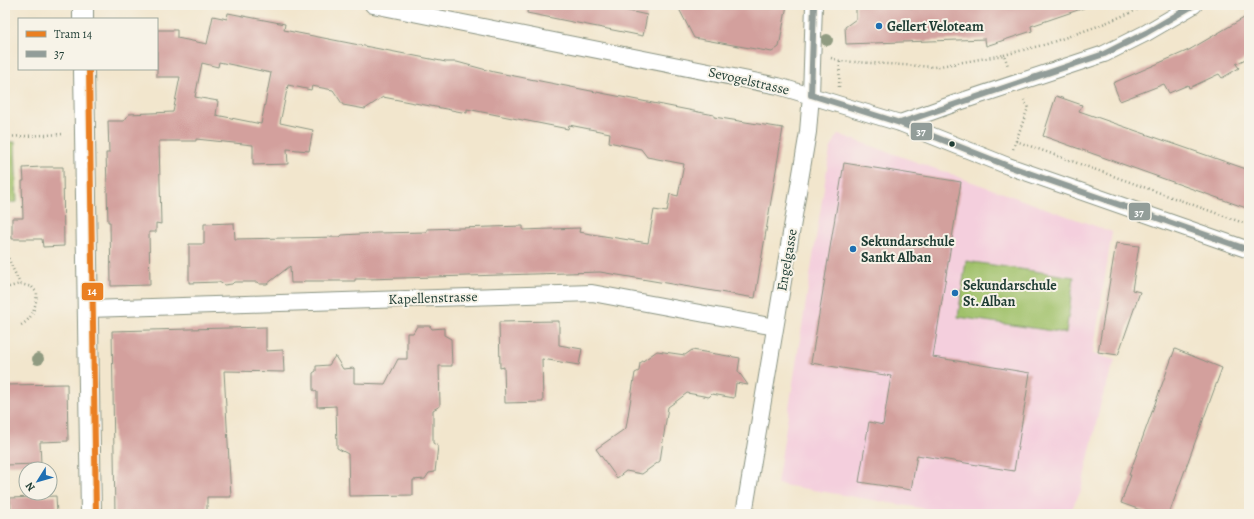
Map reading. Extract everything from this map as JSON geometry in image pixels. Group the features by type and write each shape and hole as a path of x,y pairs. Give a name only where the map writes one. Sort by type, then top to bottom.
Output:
{"street":[{"path":"83,5 83,18"},
{"name":"Sevogelstrasse","path":"373,5 747,79 811,95 900,123 1008,166 1249,250"},
{"name":"Engelgasse","path":"744,514 800,182 811,95 814,5"},
{"path":"900,123 1104,54 1146,34 1194,5"},
{"path":"84,70 89,309 91,514"},
{"name":"Kapellenstrasse","path":"89,309 592,293 775,327"}],"path":[{"path":"1004,55 1047,44 1098,26 1149,5"},
{"path":"5,137 85,133"},
{"path":"1016,140 1249,225"},
{"path":"5,251 20,284"},
{"path":"5,288 20,284 32,287 38,293 36,306 26,323 21,325"}],"shaded area":[{"name":"Sekundarschule St. Alban","path":"838,134 1112,232 1093,354 1115,360 1101,402 1081,491 1069,514 956,514 777,484 830,150"}],"green space":[{"path":"5,142 15,142 17,202 5,203"},
{"path":"966,261 1074,277 1066,333 958,317"}],"building":[{"path":"528,5 615,5 615,8 647,15 643,36 527,13"},
{"path":"677,5 787,5 779,47 772,52 694,38"},
{"path":"856,5 911,5 911,8 952,5 1083,5 1084,8 1031,26 1032,31 986,46 985,39 846,44 845,27 856,19"},
{"path":"228,13 285,24 284,30 298,33 446,62 457,62 494,72 714,115 714,117 783,128 755,298 600,272 355,279 355,281 304,281 302,283 291,283 290,266 267,284 259,284 257,282 234,282 232,284 224,285 219,282 189,283 189,244 204,244 204,224 234,223 235,239 340,237 342,235 427,232 427,229 523,226 523,230 580,228 579,232 648,243 654,210 667,212 670,194 678,196 684,164 647,157 641,149 609,142 610,133 569,125 568,129 467,109 467,113 383,97 365,109 343,105 333,90 312,86 311,90 288,85 280,123 313,130 309,151 287,149 288,164 253,165 253,145 196,139 196,141 159,141 161,224 156,223 156,232 149,232 150,285 111,286 110,222 108,222 106,153 109,153 108,121 124,121 129,114 173,112 180,77 157,77 158,30 177,30 177,38 207,44 213,16 227,19","holes":["219,62 271,73 261,124 216,115 218,101 195,97 202,63 218,67"]},
{"path":"1249,15 1249,57 1236,64 1239,68 1222,78 1219,74 1189,88 1188,85 1169,93 1164,84 1120,101 1113,83 1189,50"},
{"path":"1056,96 1082,105 1079,111 1249,170 1249,209 1043,136"},
{"path":"844,163 961,182 933,357 1030,373 1014,471 917,455 911,490 859,482 869,422 883,425 891,376 811,363"},
{"path":"63,167 64,246 43,247 42,239 12,239 12,218 23,218 23,168"},
{"path":"1116,243 1139,246 1132,290 1140,292 1118,355 1098,352"},
{"path":"559,321 559,345 582,349 579,365 542,359 543,402 505,403 504,367 500,368 499,322"},
{"path":"417,326 430,326 432,329 444,328 444,335 451,339 452,366 439,366 440,406 433,410 433,443 438,446 435,472 429,473 425,479 413,480 413,495 349,496 348,454 337,448 336,406 317,407 317,392 313,390 313,373 316,371 316,366 329,365 335,356 343,369 354,368 354,383 385,384 398,359 407,359 407,333 413,333"},
{"path":"266,327 266,351 283,350 284,372 224,371 231,497 207,497 207,514 115,514 112,331"},
{"path":"1175,349 1222,368 1169,514 1152,514 1121,503 1131,475 1129,475"},
{"path":"692,350 740,358 738,371 748,385 736,383 734,398 712,394 709,397 687,393 668,407 660,461 642,474 626,471 617,478 596,449 626,428 635,373 639,371 640,363 657,351 685,355"},
{"path":"67,384 68,441 40,442 41,461 18,461 18,465 5,465 5,385"},
{"path":"10,498 18,498 18,501 56,501 57,514 11,514"}],"tram line":[{"name":"14","path":"89,70 96,514"}],"transit line":[{"name":"37","path":"811,95 814,5"},
{"name":"37","path":"900,123 1104,54 1146,33 1194,5"},
{"name":"37","path":"811,95 900,123 1008,166 1249,250"}],"place":[{"name":"Gellert Veloteam","path":"879,26"},
{"name":"Sekundarschule Sankt Alban","path":"853,249"},
{"name":"Sekundarschule St. Alban","path":"955,293"}]}
